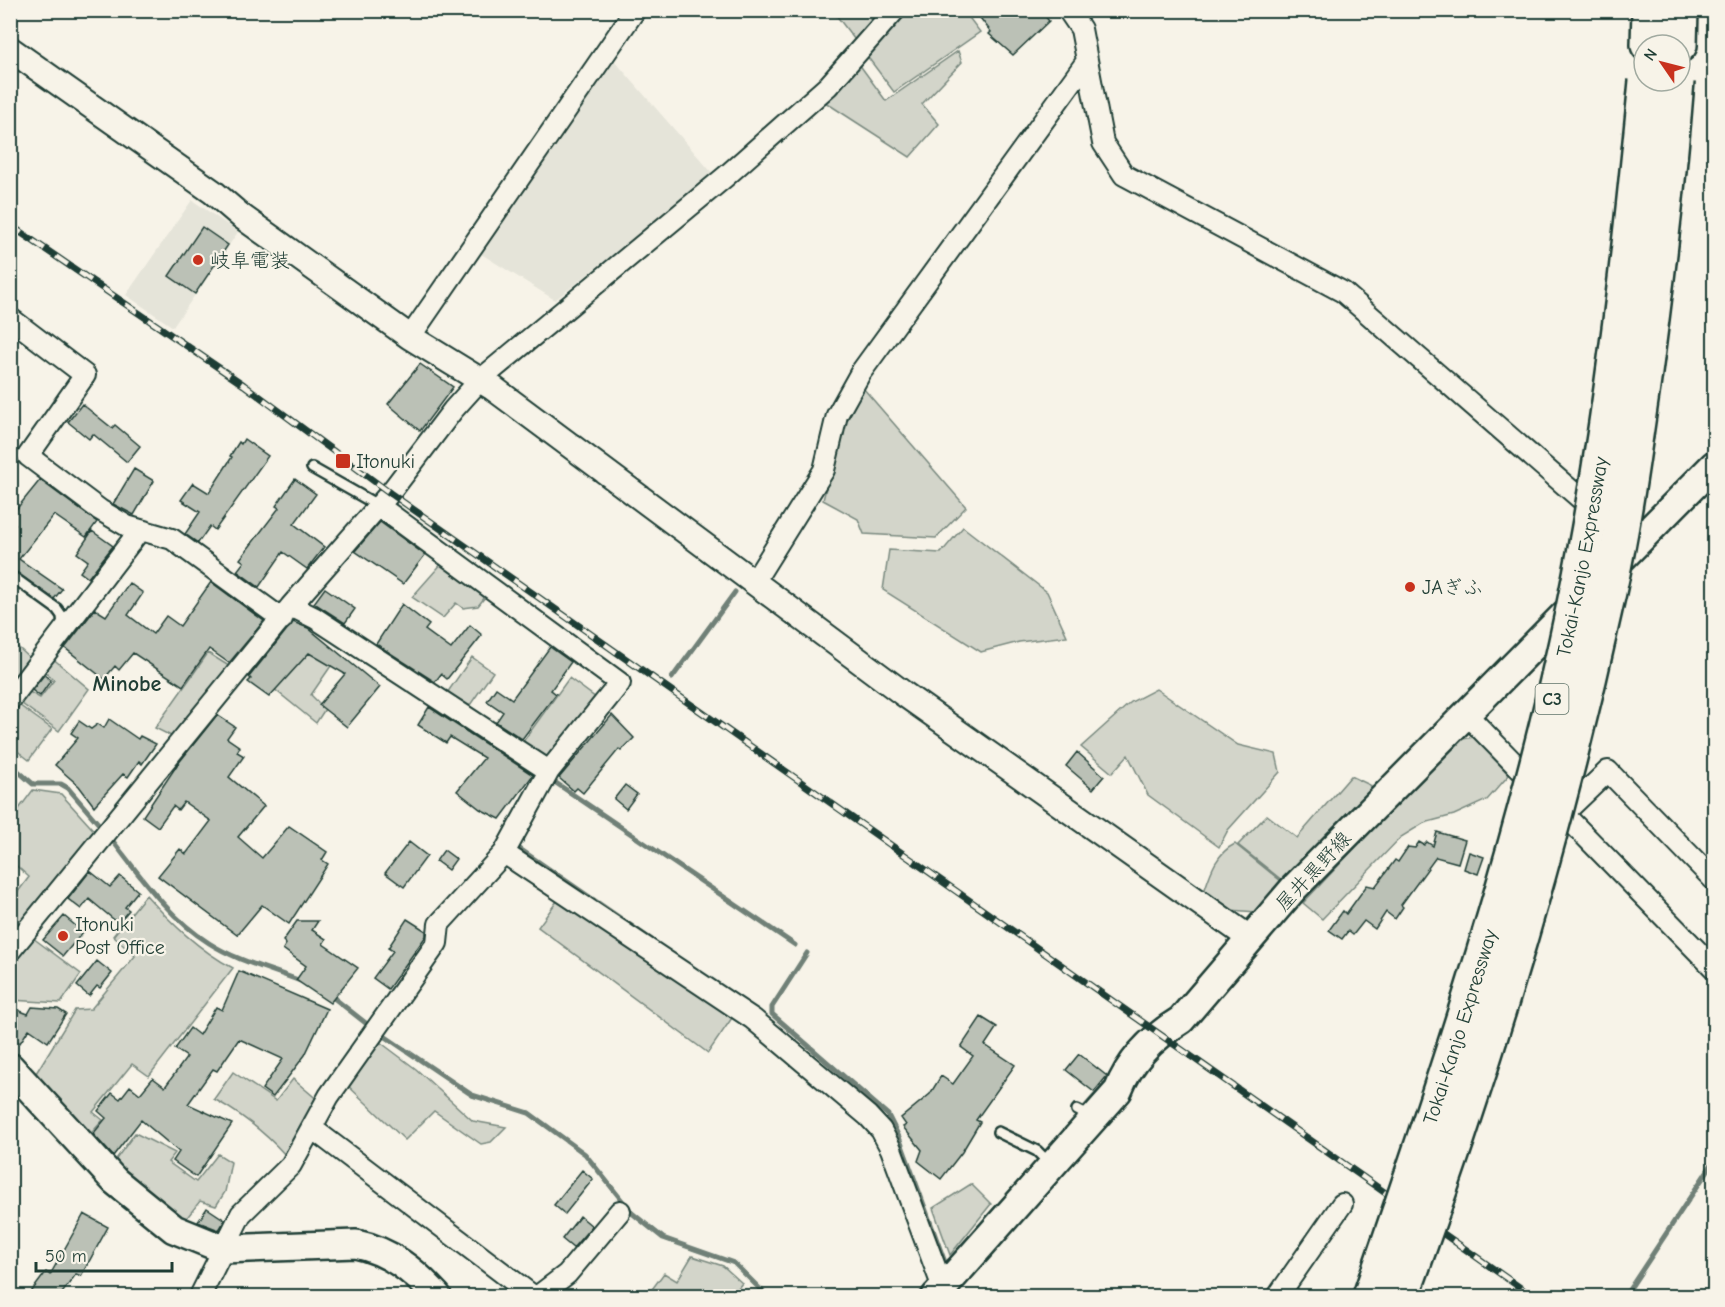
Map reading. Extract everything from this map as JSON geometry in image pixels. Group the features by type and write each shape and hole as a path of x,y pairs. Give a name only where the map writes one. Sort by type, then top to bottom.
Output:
{"highway":[{"path":"1648,33 1649,10"},
{"path":"1680,33 1681,10"},
{"name":"Tokai-Kanjo Expressway","path":"1370,1296 1444,1079 1494,919 1537,762 1572,615 1606,432 1629,257 1645,93"},
{"name":"Tokai-Kanjo Expressway","path":"1402,1296 1470,1101 1544,859 1610,589 1634,452 1668,194 1676,93"}],"main road":[{"name":"屋井黒野線","path":"939,1292 1051,1164 1085,1114 1118,1091 1126,1071 1160,1033 1181,1020 1294,888 1714,465"},
{"path":"10,1067 100,1165 152,1213 174,1229 223,1249 356,1244 375,1248 406,1265 437,1296"}],"street":[{"path":"410,337 635,10"},
{"path":"10,951 286,613 379,506 480,380 725,177 819,93 895,10"},
{"path":"1068,10 1081,29 1103,143 1124,175 1343,292 1634,546"},
{"path":"10,49 213,192 242,216 410,337 480,380 904,694 1251,939"},
{"path":"754,582 824,470 837,415 861,372 1087,61"},
{"path":"10,318 85,375 28,456 100,510 140,530 172,539 286,613 315,618 549,771"},
{"path":"200,1296 241,1214 291,1165 313,1129 328,1096 437,943 439,924 504,853 549,771 620,683 379,506"},
{"path":"10,700 140,530"},
{"path":"1466,714 1562,815 1714,968"},
{"path":"1562,815 1608,771 1714,880"},
{"path":"504,853 753,1019 868,1116 881,1130 891,1149 939,1292"},
{"path":"313,1129 536,1296 567,1274 620,1211"},
{"path":"1278,1296 1342,1204"}],"lane":[{"path":"312,468 379,506"},
{"path":"10,575 57,609 62,615 63,632"},
{"path":"998,1132 1037,1150 1051,1164"}],"shaded area":[{"path":"833,11 964,11 980,32 894,92"},
{"path":"958,51 962,62 922,104 939,124 910,157 825,102 859,64 886,101"},
{"path":"613,59 714,175 555,300 478,252"},
{"path":"192,200 238,232 173,327 126,295"},
{"path":"863,388 966,507 936,538 864,534 858,519 823,500 843,419"},
{"path":"963,527 1047,592 1067,636 1019,642 981,652 883,590 889,550 941,553"},
{"path":"444,561 489,592 478,606 463,608 456,603 443,618 412,597"},
{"path":"11,641 30,658 11,683"},
{"path":"302,646 333,663 311,695 325,709 316,723 273,688"},
{"path":"208,653 232,668 173,737 155,728"},
{"path":"51,657 89,689 59,731 18,701 26,690 40,698 54,680 42,668"},
{"path":"472,657 493,672 468,708 447,693"},
{"path":"569,678 600,701 554,756 541,757 522,743"},
{"path":"1156,689 1238,745 1276,754 1280,772 1228,830 1219,847 1148,795 1128,755 1112,773 1081,747 1131,702"},
{"path":"16,703 52,729 29,760 11,746 11,711"},
{"path":"1474,737 1509,775 1487,800 1454,815 1424,823 1401,837 1322,919 1303,903 1457,740"},
{"path":"1351,776 1370,785 1373,791 1288,885 1238,845 1267,815 1297,838"},
{"path":"33,790 61,794 99,836 11,942 11,901 29,877 11,861 10,821"},
{"path":"1235,844 1287,886 1257,912 1230,910 1204,892 1218,858"},
{"path":"146,895 186,936 233,968 149,1076 132,1064 93,1112 103,1120 87,1138 33,1078 75,1010 91,1009 135,956 113,936"},
{"path":"557,901 732,1018 708,1053 538,927"},
{"path":"33,938 81,974 61,1003 11,1000 11,966"},
{"path":"376,1039 416,1069 473,1121 506,1127 491,1142 481,1144 434,1111 405,1140 345,1083"},
{"path":"233,1072 276,1101 293,1079 320,1102 287,1157 253,1125 214,1099"},
{"path":"135,1133 175,1153 168,1162 196,1182 218,1154 231,1162 225,1192 216,1206 200,1201 185,1220 175,1216 111,1166"},
{"path":"971,1184 991,1204 950,1255 933,1208"},
{"path":"692,1256 723,1266 742,1283 732,1296 647,1296 664,1273 677,1281"}],"building":[{"path":"974,10 1040,10 1049,21 1013,55 989,34 991,32"},
{"name":"岐阜電装","path":"202,227 228,245 195,294 169,276"},
{"path":"420,364 453,387 420,431 388,404"},
{"path":"82,404 112,428 115,425 140,446 127,462 93,434 89,439 68,422"},
{"path":"244,439 268,456 215,530 210,526 198,543 185,534 200,512 181,500 193,483 209,493 239,442 241,444"},
{"path":"134,469 154,481 134,515 113,504"},
{"path":"295,479 316,494 294,524 324,547 307,569 283,552 259,587 237,571 244,562 240,559 279,508 276,506"},
{"path":"40,480 97,522 86,537 54,515 19,559 62,589 54,599 10,568 10,530 15,524 10,521 10,517"},
{"path":"380,522 425,555 403,584 355,551"},
{"path":"92,531 113,546 88,578 80,572 88,561 77,553"},
{"path":"211,582 264,621 229,663 209,649 183,686 133,653 119,670 115,666 104,679 65,648 95,609 106,616 129,583 143,593 128,615 153,634 166,616 180,626"},
{"path":"325,588 355,609 345,623 314,603"},
{"path":"402,604 429,625 425,630 451,649 470,625 482,635 447,679 441,674 435,682 376,644"},
{"path":"293,622 308,628 380,687 347,727 319,705 345,674 309,653 269,697 248,682 251,679 249,677"},
{"path":"550,647 571,662 551,690 556,694 522,739 496,722 503,712 487,701 496,688 512,699"},
{"path":"44,675 51,680 40,696 32,690"},
{"path":"429,707 533,775 500,819 480,809 457,791 484,758 450,737 446,743 418,725"},
{"path":"217,715 235,727 227,738 240,747 237,752 244,756 229,777 264,806 238,837 262,858 289,826 327,852 322,860 328,864 289,924 262,905 237,935 158,876 180,849 186,854 211,821 184,802 178,810 173,806 158,827 143,816 177,765"},
{"path":"612,715 634,738 621,751 619,749 583,793 577,788 574,791 559,778"},
{"path":"109,719 138,739 140,736 156,744 142,764 139,761 128,777 123,774 94,806 79,786 55,765 78,738 71,733 79,721 91,729 98,724 104,728"},
{"path":"1077,752 1104,776 1093,789 1066,766"},
{"path":"625,785 637,794 626,809 614,799"},
{"path":"1437,832 1465,840 1458,863 1436,857 1401,905 1403,907 1395,919 1386,912 1375,929 1364,921 1353,935 1348,931 1342,939 1329,930 1343,911 1346,914 1367,885 1375,887 1395,860 1398,862 1408,847 1415,848 1419,842 1424,845 1427,842 1433,846"},
{"path":"409,842 427,856 404,887 385,873"},
{"path":"444,850 456,859 448,870 436,861"},
{"path":"1469,852 1484,857 1478,874 1464,869"},
{"path":"90,871 110,887 120,876 138,891 125,907 129,910 118,923 89,899 81,909 68,899"},
{"path":"64,916 83,932 63,956 43,940"},
{"path":"407,919 426,931 426,936 388,989 373,978 393,951 388,948"},
{"path":"297,921 318,921 312,930 326,939 323,944 358,968 330,1003 296,980 306,966 283,949 286,944 283,941"},
{"path":"97,961 112,973 100,988 97,986 89,996 77,986"},
{"path":"239,971 327,1009 305,1055 273,1097 262,1089 283,1059 239,1039 217,1071 213,1069 188,1104 232,1124 196,1177 173,1161 179,1152 141,1120 113,1156 93,1134 106,1118 98,1111 112,1093 120,1099 130,1086 140,1094 153,1078 165,1087 187,1057 175,1049 190,1028 199,1035 216,1007 222,1010"},
{"path":"10,1007 28,1014 32,1007 58,1009 66,1014 48,1042 29,1029 20,1043 10,1037"},
{"path":"981,1017 997,1027 985,1045 1015,1065 976,1120 980,1122 962,1152 941,1179 918,1161 922,1150 903,1127 906,1125 901,1118 930,1094 941,1076 953,1084 973,1056 961,1047"},
{"path":"1079,1054 1107,1076 1094,1092 1066,1070"},
{"path":"582,1170 593,1179 565,1214 554,1205"},
{"path":"207,1208 225,1220 219,1230 198,1222"},
{"path":"84,1214 108,1227 81,1276 76,1274 60,1296 28,1296 46,1272 50,1275"},
{"path":"580,1216 592,1226 573,1248 562,1239"}],"waterway":[{"path":"672,678 735,592"},
{"path":"10,764 33,784 61,784 68,788 103,829"},
{"path":"556,783 795,945"},
{"path":"112,840 156,896 195,933 231,955 303,982"},
{"path":"517,847 652,940"},
{"path":"807,953 772,1007 772,1014 888,1115 899,1137 946,1265 949,1261"},
{"path":"330,995 372,1028"},
{"path":"380,1033 472,1095 529,1113 585,1154 632,1213 663,1238 734,1263 767,1296"},
{"path":"1086,1106 1109,1080"},
{"path":"1625,1296 1714,1161"},
{"path":"963,1245 1035,1165"},
{"path":"919,1296 926,1287"}],"railway":[{"path":"10,225 244,385 390,493 1532,1296"}],"place":[{"name":"岐阜電装","path":"198,260"},
{"name":"Itonuki","path":"343,461"},
{"name":"JAぎふ","path":"1410,587"},
{"name":"Itonuki Post Office","path":"63,936"}],"district":[{"name":"Minobe","path":"127,683"}]}
